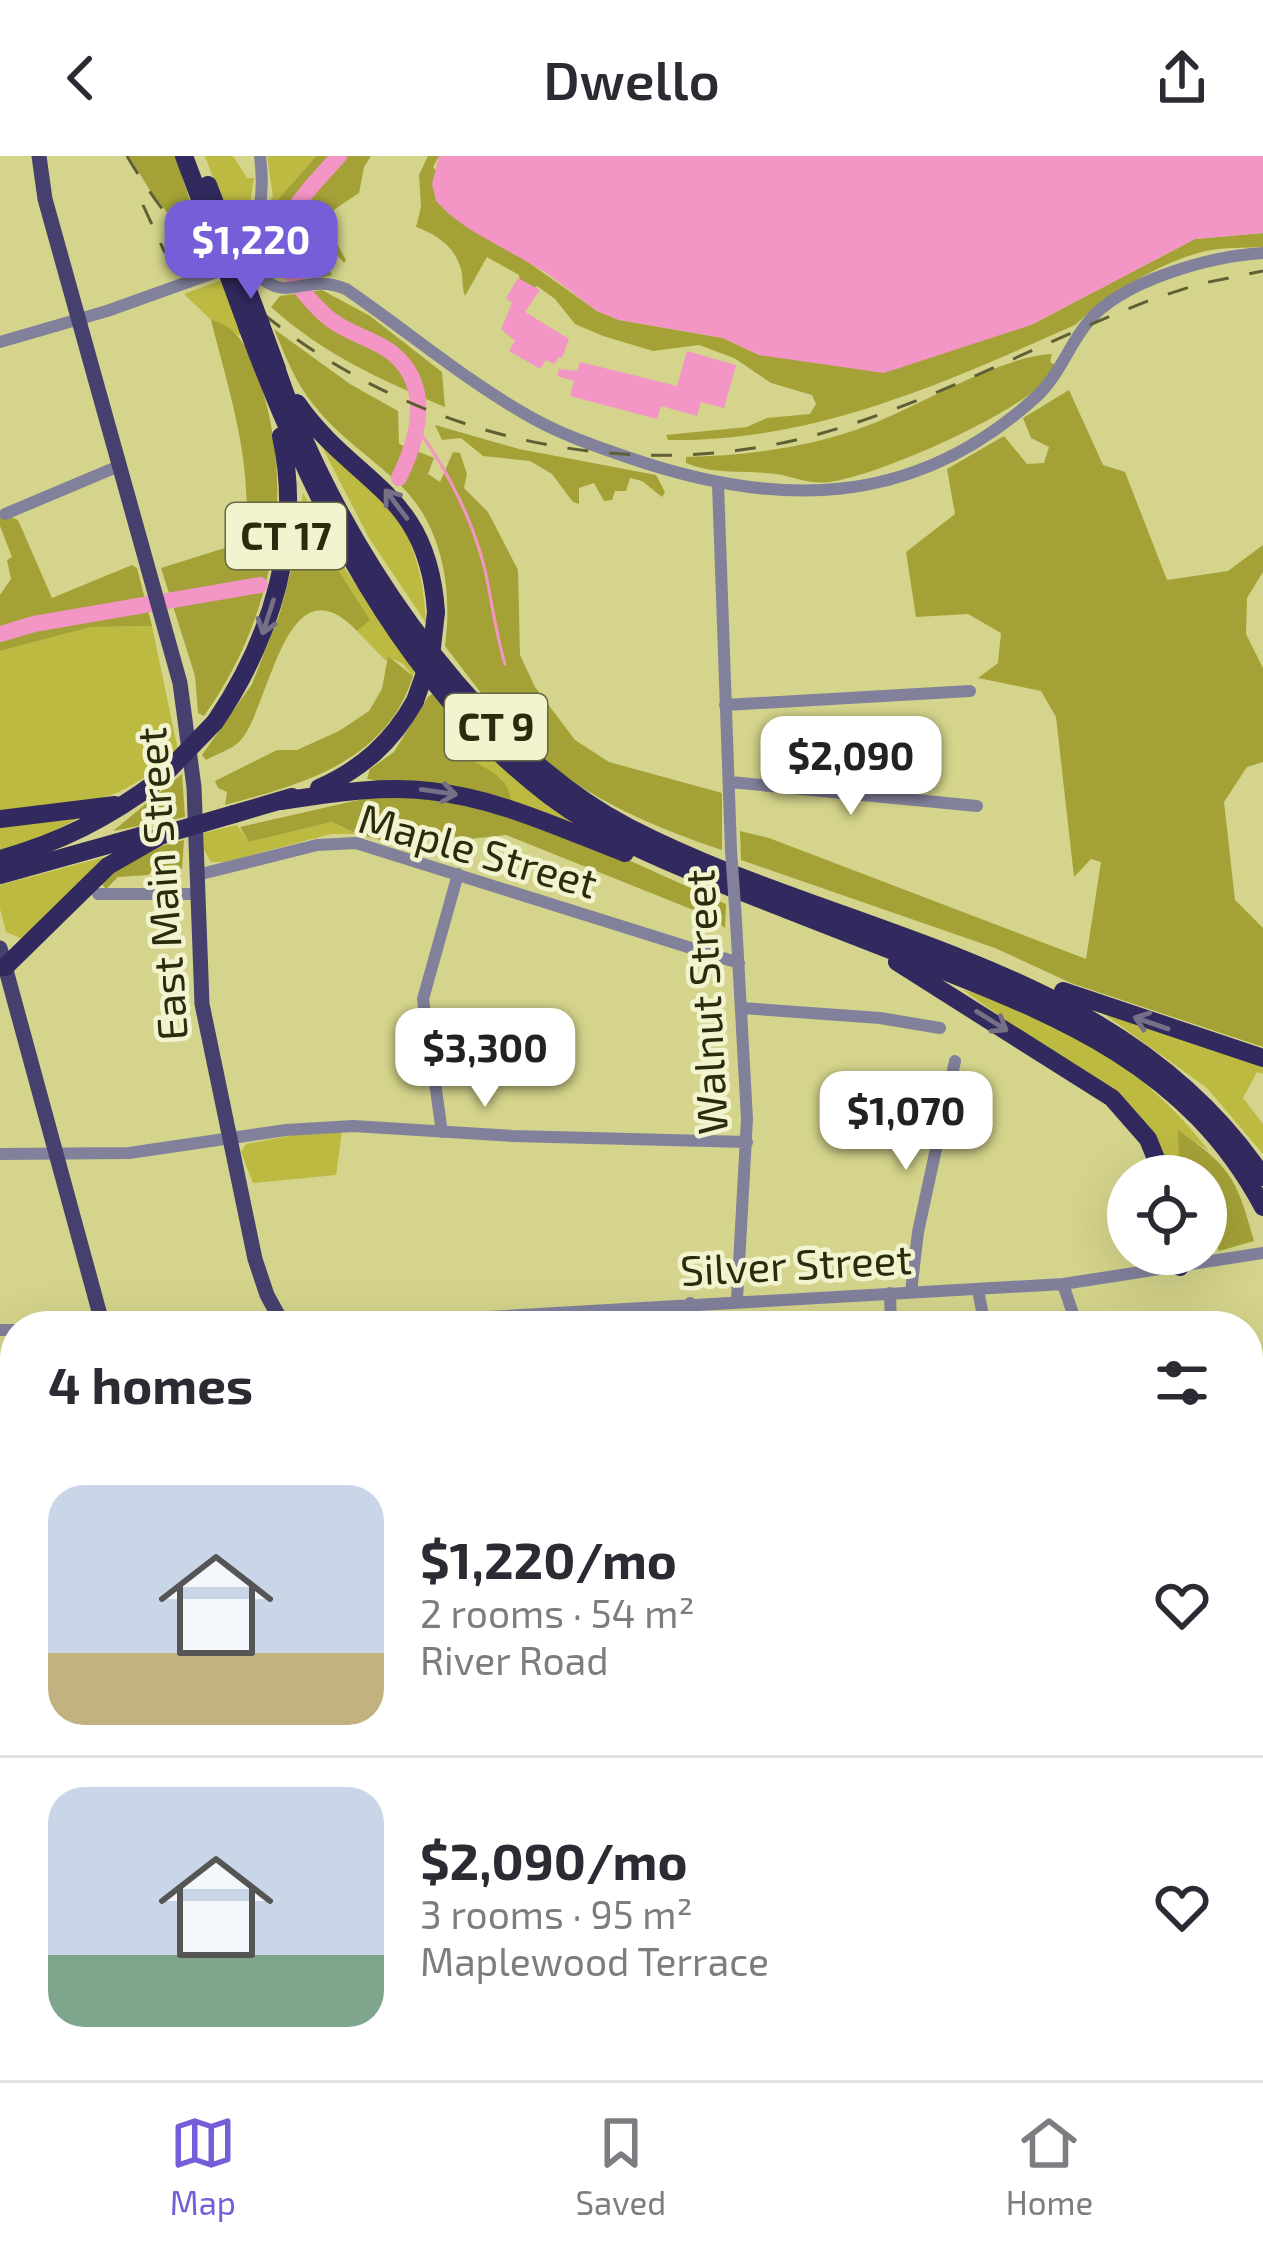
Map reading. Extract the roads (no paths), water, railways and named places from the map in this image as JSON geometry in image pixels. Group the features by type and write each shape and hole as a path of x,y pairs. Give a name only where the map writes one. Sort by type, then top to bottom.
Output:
{"highway":[{"name":"CT 9","path":"184,156 230,249"},
{"name":"CT 9","path":"197,156 230,249 266,379 295,451 354,564 425,669 474,726 526,777 584,819 648,854 1050,1013 1114,1048 1195,1116 1240,1169 1263,1207"},
{"name":"CT 9","path":"254,327 273,358 324,478 377,572 439,659 510,742 563,787 624,825 1061,1002 1123,1036 1206,1105 1263,1177"},
{"name":"CT 17","path":"7,865 162,833 281,801 355,770 384,746 416,701 431,656 436,612 426,559 402,511 304,412 273,358"},
{"name":"CT 17","path":"7,865 74,835 159,780 215,722 258,646 283,560 286,466 266,379"},
{"path":"281,801 381,789 467,796 755,897"},
{"path":"0,818 88,811 132,800"},
{"path":"2,961 108,866 162,833"},
{"path":"818,921 903,965 1112,1098 1148,1139 1154,1155"},
{"path":"876,928 1263,1058"}],"main road":[{"name":"East Main Street","path":"39,156 45,200 168,635 189,737 202,1004 255,1262 277,1311"},
{"path":"2,961 99,1311"}],"street":[{"path":"0,342 220,273 230,249 258,213 260,156"},
{"path":"230,249 261,280 277,288 319,284 346,289 538,421 665,470 718,484 830,490 913,474 1000,425 1056,375 1088,322 1105,308 1190,265 1221,256 1263,253"},
{"path":"5,514 119,466"},
{"name":"Walnut Street","path":"718,484 747,1142 737,1300"},
{"path":"725,705 970,691"},
{"path":"730,782 977,806"},
{"name":"Maple Street","path":"197,874 348,842 739,963"},
{"path":"442,1132 423,999 458,874"},
{"path":"98,893 197,894"},
{"path":"742,1008 880,1018 940,1028"},
{"path":"911,1292 918,1232 955,1061"},
{"path":"0,1154 129,1153 311,1127 747,1142"},
{"name":"Silver Street","path":"1227,1256 1262,1253"},
{"name":"Silver Street","path":"589,1311 978,1290 1128,1275"},
{"path":"1063,1284 1072,1311"},
{"path":"978,1290 982,1311"},
{"path":"890,1293 891,1311"},
{"path":"689,1311 690,1303"}],"waterway":[{"path":"339,156 299,202 284,234 284,251 301,289 321,311 391,352 413,380 416,429 399,478"},
{"path":"419,431 474,533 505,664"},
{"path":"0,634 260,585"}],"railway":[{"path":"127,156 184,237 254,306 334,363 421,408 515,438 612,453 710,453 808,437 896,409 1153,299 1263,271"},
{"path":"143,205 165,253"}]}
